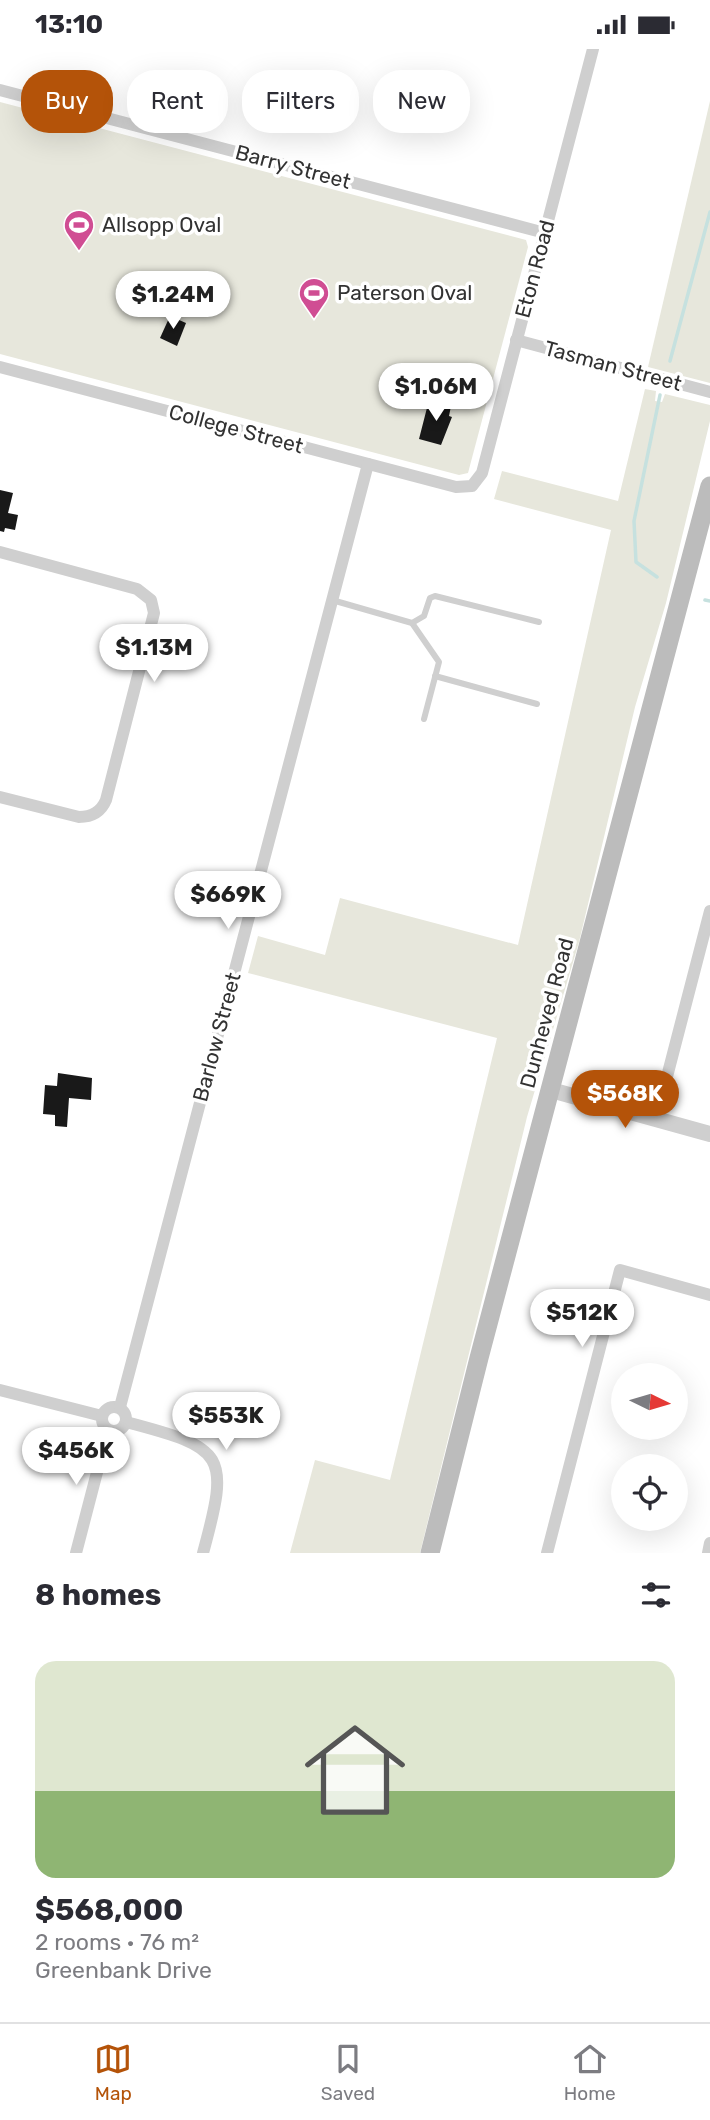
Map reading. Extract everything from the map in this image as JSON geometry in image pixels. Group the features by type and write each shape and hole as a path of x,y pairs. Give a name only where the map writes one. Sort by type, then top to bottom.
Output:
{"main road":[{"name":"Dunheved Road","path":"430,1553 710,486"}],"street":[{"name":"Eton Road","path":"472,486 482,473 593,49"},
{"name":"Barry Street","path":"0,90 545,233"},
{"name":"Tasman Street","path":"516,340 710,392"},
{"name":"College Street","path":"0,367 456,487 472,486"},
{"name":"Barlow Street","path":"120,1407 368,464"},
{"path":"0,552 136,589 150,600 154,613 106,800 101,809 94,815 79,817 0,797"},
{"path":"656,1119 710,911"},
{"path":"551,1090 710,1133"},
{"path":"547,1553 620,1270 710,1294"},
{"path":"0,1389 102,1416"},
{"path":"109,1407 120,1407 126,1415 126,1422 119,1430 108,1430 103,1424 102,1416 109,1407"},
{"path":"126,1422 194,1442 211,1457 218,1473 219,1492 203,1553"},
{"path":"76,1553 108,1430"},
{"path":"708,1553 710,1543"}],"lane":[{"path":"412,623 424,616 430,598 435,596 540,622"},
{"path":"332,600 412,623 438,659 424,719"},
{"path":"435,676 537,704"}],"shaded area":[{"path":"710,101 710,383 648,367"},
{"path":"0,102 21,108 21,133 113,132 526,240 528,247 468,473 459,475 0,354"},
{"path":"645,389 656,391 655,401 662,402 665,394 710,405 710,421 666,603 635,707 579,942 527,1117 420,1553 290,1553 315,1460 390,1480 497,1038 248,973 258,936 325,955 340,898 518,945 611,530 494,499 502,471 618,501"}],"building":[{"path":"170,316 186,323 177,346 160,338"},
{"path":"429,400 451,406 449,416 452,417 441,445 419,439"},
{"path":"0,490 13,493 8,513 18,515 15,530 5,528 4,532 0,531"},
{"path":"58,1073 92,1078 91,1100 69,1098 67,1127 55,1126 55,1115 43,1114 45,1085 57,1086"}],"waterway":[{"path":"670,361 710,212"},
{"path":"657,577 636,562 634,521 660,395"},
{"path":"705,600 710,601"}],"place":[{"name":"Allsopp Oval","path":"79,252"},
{"name":"Paterson Oval","path":"314,320"}]}
